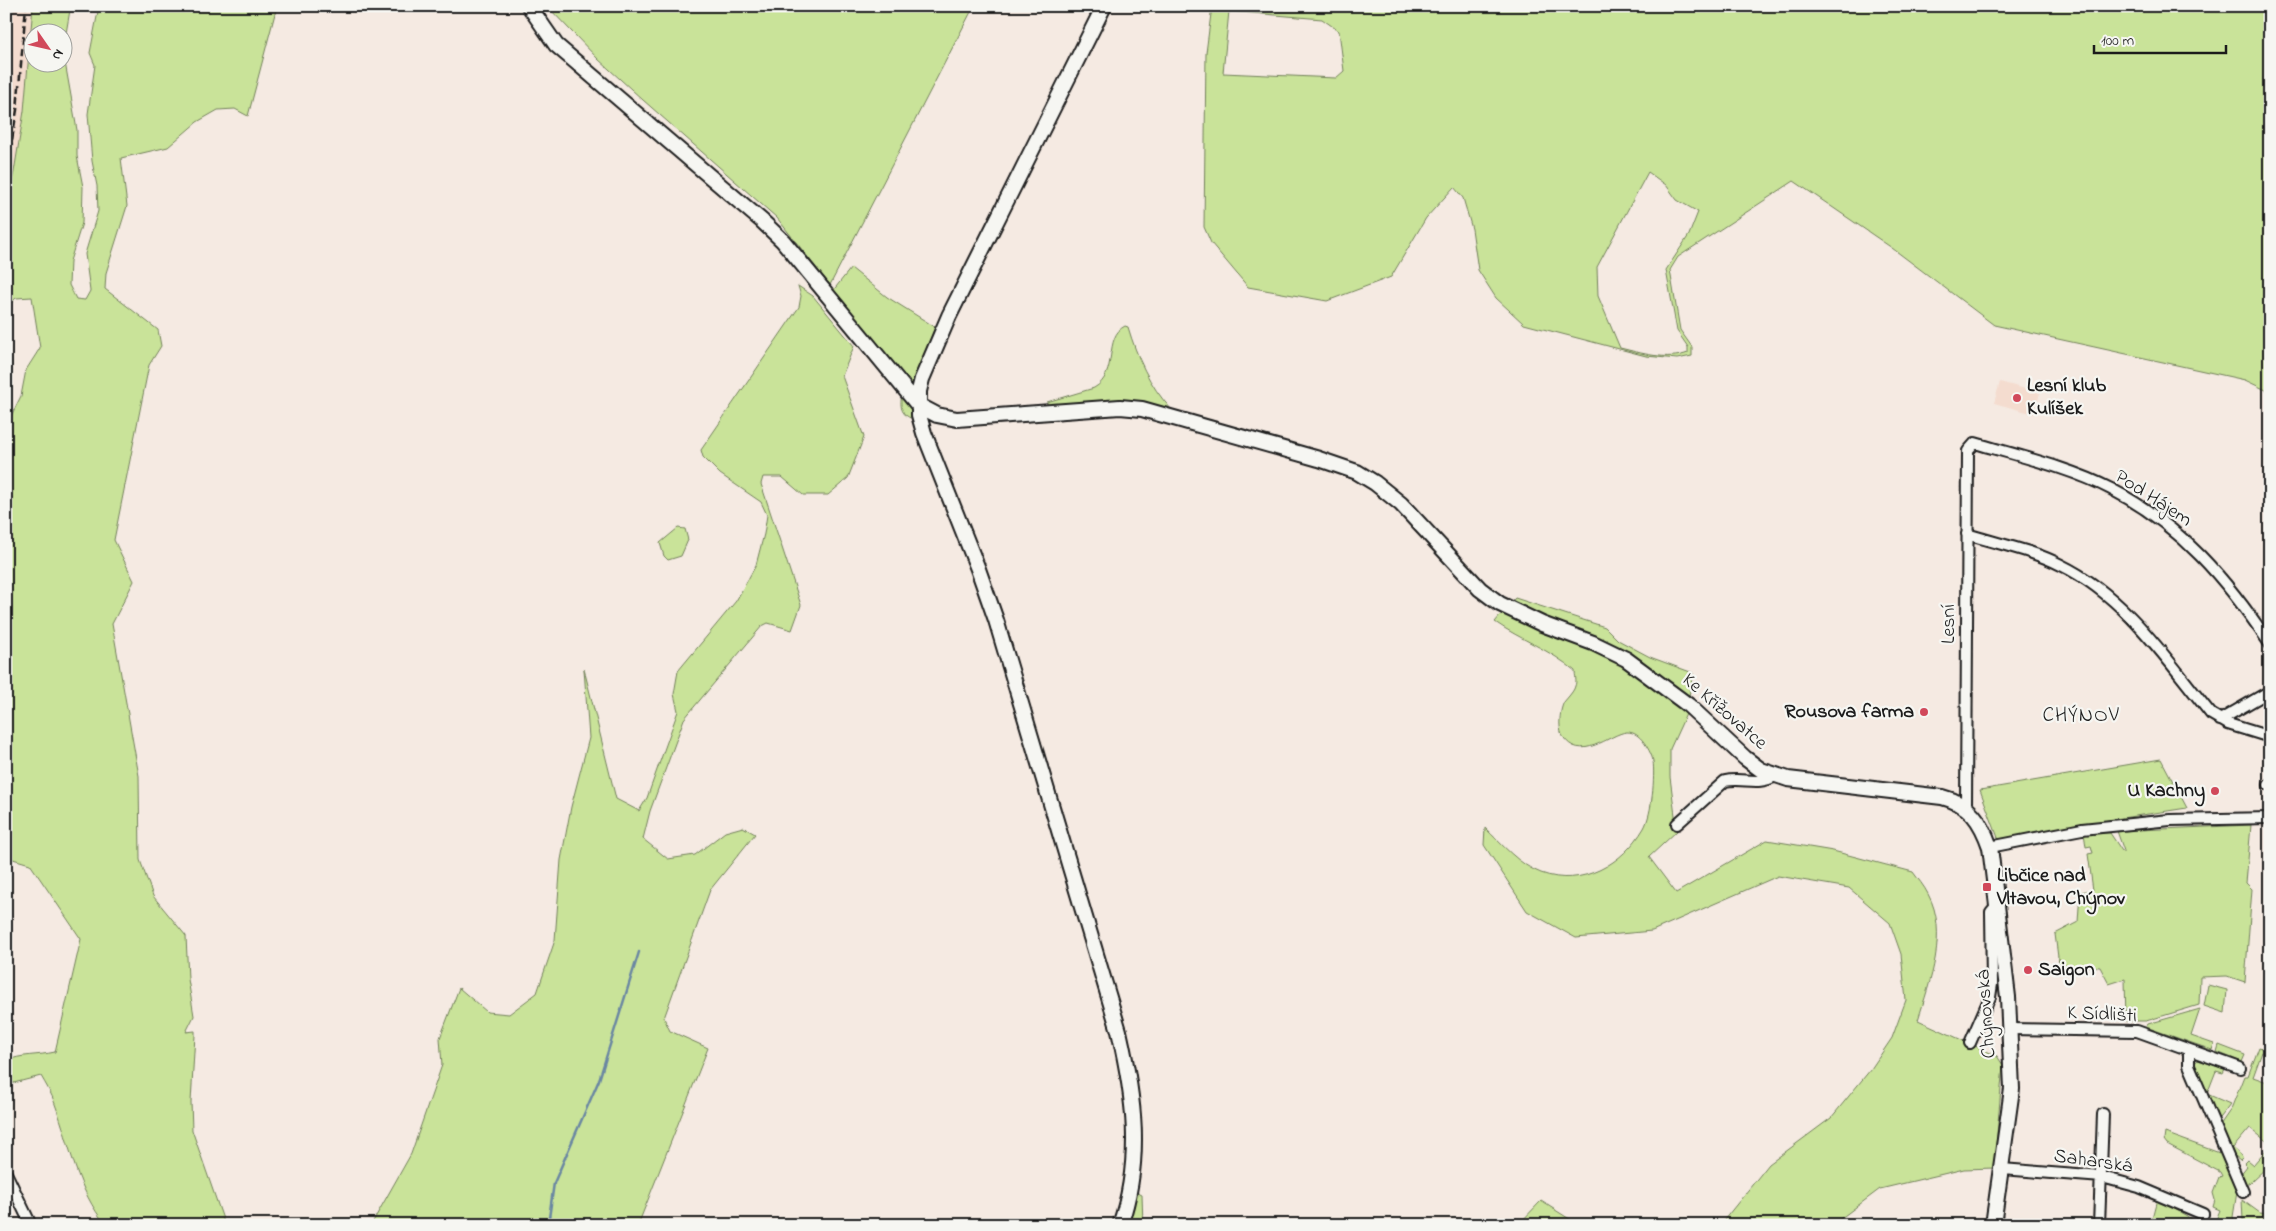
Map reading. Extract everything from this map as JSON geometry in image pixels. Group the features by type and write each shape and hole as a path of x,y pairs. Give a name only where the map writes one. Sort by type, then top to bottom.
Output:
{"street":[{"path":"529,6 556,45 762,220 783,241 918,405"},
{"path":"1104,6 949,316 922,378 918,405 924,433 978,569 996,620 1119,1031 1129,1080 1135,1148 1134,1171 1120,1225"},
{"name":"Ke Křižovatce","path":"918,405 937,415 957,418 1120,407 1142,409 1348,468 1375,483 1401,504 1480,589 1500,604 1542,624 1593,643 1626,659 1688,705 1753,765 1775,776 1793,780 1934,795 1953,800 1966,807"},
{"name":"Lesní","path":"1966,807 1968,451 1975,444"},
{"name":"Pod Hájem","path":"1975,444 2042,462 2110,489 2137,504 2170,527 2196,549 2243,605 2270,644"},
{"path":"1967,534 2044,557 2085,579 2133,618 2211,714 2228,724 2270,737"},
{"path":"2220,720 2270,691"},
{"path":"1677,824 1725,781 1734,779 1761,782 1775,776"},
{"name":"Chýnovská","path":"1966,807 1979,821 1990,847 2010,1029 2012,1089 1993,1225"},
{"path":"1990,847 2082,828 2170,820 2270,818"},
{"path":"1970,1043 1990,997 1992,984 1991,912 1997,905"},
{"name":"K Sídlišti","path":"2010,1029 2137,1031 2240,1068"},
{"path":"2189,1050 2189,1065 2243,1192"},
{"path":"2099,1225 2103,1114"},
{"name":"Saharská","path":"2002,1169 2102,1177 2139,1187 2203,1214"},
{"path":"6,1173 30,1225"}],"shaded area":[{"path":"12,6 33,6 32,22 22,22 22,72 27,72 24,111 14,172 6,206 6,82"},
{"name":"Lesní klub Kulíšek","path":"2000,382 2040,393 2034,414 1994,403"}],"green space":[{"path":"6,6 12,6 6,82"},
{"path":"33,6 72,6 68,22 32,22"},
{"path":"99,6 277,6 248,116 235,109 218,110 197,122 168,147 121,158 127,206 106,273 105,289 158,330 161,346 149,365 114,540 134,581 112,624 139,776 140,860 153,896 186,936 188,979 194,1016 186,1032 195,1031 191,1102 192,1130 225,1225 106,1225 96,1211 81,1182 54,1100 41,1076 6,1085 6,1061 18,1057 55,1052 81,939 30,864 6,857 6,426 21,396 26,370 40,348 32,297 16,298 6,307 6,206 14,172 24,111 27,72 67,72 77,130 77,156 83,187 82,223 70,261 69,285 76,299 85,300 90,291 85,254 98,211 97,186 92,161 88,114 95,65 90,53"},
{"path":"547,6 974,6 830,285 777,218 598,59"},
{"path":"1212,6 2270,6 2270,392 2245,380 1994,325 1892,248 1794,181 1678,257 1670,270 1680,330 1692,347 1692,356 1677,359 1646,356 1524,324 1496,298 1478,270 1472,229 1463,198 1454,187 1426,218 1391,277 1327,301 1248,287 1211,243 1204,227 1206,53","holes":["1229,11 1322,19 1339,31 1344,71 1336,78 1223,73","1648,172 1666,185 1677,200 1698,212 1689,235 1666,270 1677,331 1688,347 1688,353 1680,355 1654,355 1620,348 1598,296 1597,267"]},
{"path":"851,268 887,297 935,327 912,385 832,292"},
{"path":"798,286 813,296 854,346 842,376 864,437 848,478 828,495 803,495 782,477 763,477 761,484 801,605 792,630 768,623 762,626 684,719 650,811 643,839 668,859 695,855 725,832 743,827 755,834 710,890 664,1018 670,1031 708,1048 638,1225 371,1225 411,1154 442,1065 440,1038 459,988 487,1012 509,1014 537,993 555,940 561,860 571,807 589,738 584,669 616,799 639,811 647,798 678,711 674,694 678,671 736,601 756,565 767,515 761,502 720,474 703,457 701,450 799,307 801,296"},
{"path":"1125,326 1128,327 1135,349 1150,380 1171,409 1155,405 1125,402 1047,408 1047,402 1094,388 1102,382 1109,365 1114,338 1118,331"},
{"path":"902,395 910,406 915,419 904,414 901,407"},
{"path":"678,528 685,529 688,540 681,556 668,560 664,556 660,543"},
{"path":"1515,598 1605,627 1618,640 1650,657 1693,673 1686,714 1670,749 1670,777 1677,831 1649,857 1676,893 1767,840 1833,851 1913,872 1928,894 1934,909 1937,925 1937,941 1932,973 1918,1020 1997,1056 2003,1065 1994,1168 1964,1169 1880,1189 1832,1225 1720,1225 1769,1164 1831,1118 1871,1069 1892,1038 1906,1000 1901,954 1890,923 1849,888 1778,876 1652,931 1576,938 1527,911 1484,845 1485,828 1511,854 1525,865 1541,873 1556,877 1586,875 1600,870 1613,862 1625,852 1644,828 1651,805 1654,768 1646,745 1640,737 1632,733 1620,734 1586,747 1577,747 1569,744 1561,732 1561,709 1576,683 1575,671 1556,657 1495,622"},
{"path":"2161,759 2187,808 2083,824 2000,843 1980,790"},
{"path":"2251,825 2246,883 2252,889 2245,982 2227,976 2200,977 2199,1005 2146,1021 2126,1021 2125,979 2109,984 2100,967 2059,965 2055,934 2078,922 2080,892 2093,890 2088,854 2093,853 2091,846 2086,847 2084,833 2110,833 2122,851 2124,851 2117,831"},
{"path":"2208,985 2227,990 2225,1013 2204,1006"},
{"path":"2200,1009 2191,1036 2214,1044 2212,1050 2146,1027 2148,1024"},
{"path":"2219,1045 2245,1055 2242,1062 2217,1052"},
{"path":"2259,1047 2270,1051 2270,1054 2262,1052 2253,1077 2270,1083 2270,1144 2250,1128 2233,1148 2243,1157 2240,1160 2231,1153 2220,1125 2231,1109 2244,1076 2248,1076"},
{"path":"2198,1060 2225,1069 2223,1073 2216,1071 2207,1094 2230,1104 2216,1122 2193,1064"},
{"path":"2165,1133 2225,1155 2238,1185 2233,1217 2236,1225 2214,1225 2220,1210 2213,1207 2215,1200 2213,1193 2219,1177 2222,1176 2220,1172 2167,1144 2164,1140"},
{"path":"2270,1145 2270,1169 2267,1167 2251,1182 2245,1184 2240,1175 2247,1166 2244,1163 2247,1160 2253,1165"},
{"path":"1136,1192 1142,1195 1143,1225 1125,1225"},
{"path":"2157,1199 2187,1216 2198,1225 2158,1225 2152,1218"},
{"path":"2242,1200 2260,1213 2270,1214 2270,1225 2248,1225 2243,1220"},
{"path":"1541,1201 1579,1225 1518,1225"}],"waterway":[{"path":"548,1225 554,1183 599,1080 639,952"}],"railway":[{"path":"6,175 17,110 26,6"}],"place":[{"name":"Lesní klub Kulíšek","path":"2017,398"},
{"name":"Rousova farma","path":"1924,712"},
{"name":"U Kachny","path":"2215,791"},
{"name":"Libčice nad Vltavou, Chýnov","path":"1987,887"},
{"name":"Saigon","path":"2028,970"}],"district":[{"name":"CHÝNOV","path":"2081,716"}]}
